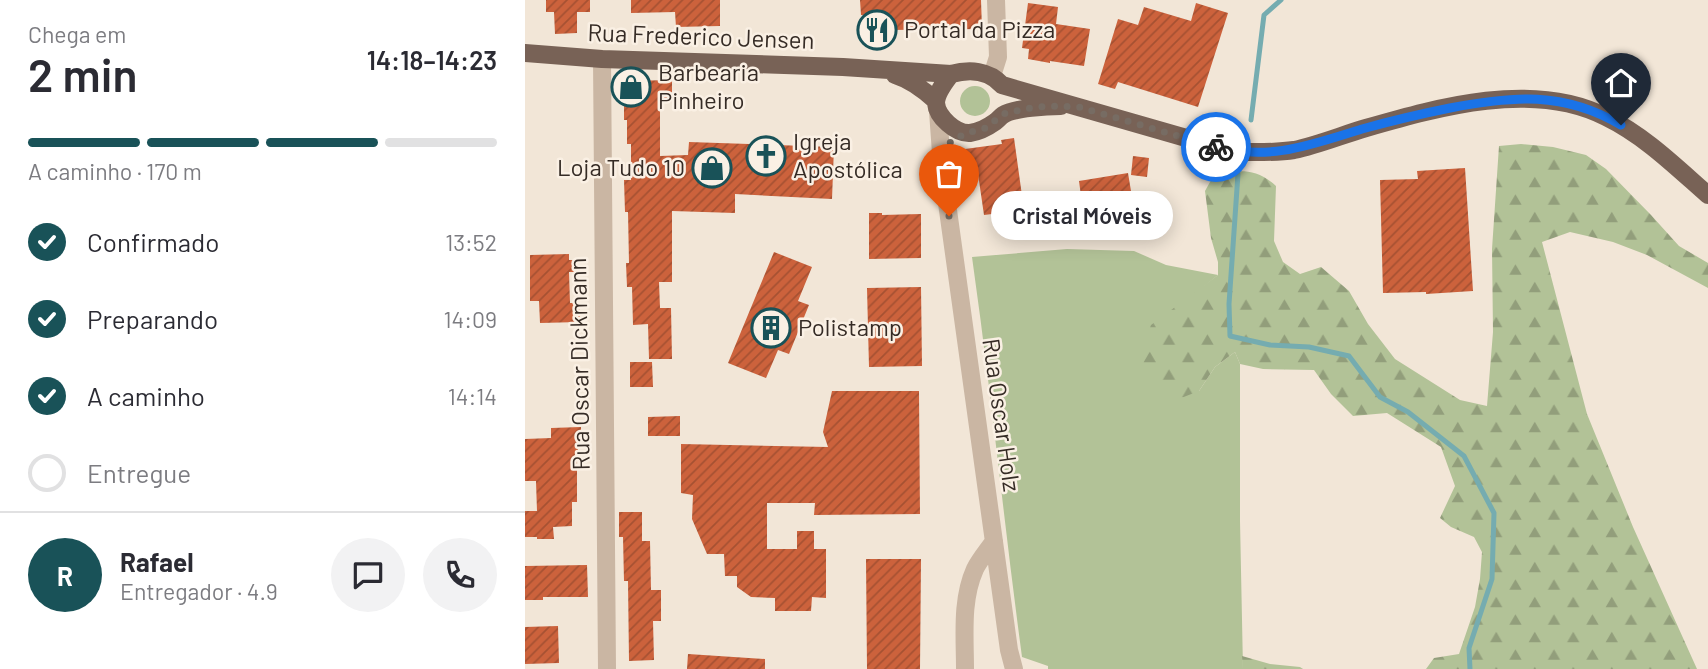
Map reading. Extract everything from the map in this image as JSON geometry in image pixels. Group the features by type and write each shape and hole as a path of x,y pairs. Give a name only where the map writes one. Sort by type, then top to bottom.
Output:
{"main road":[{"name":"Rua Frederico Jensen","path":"525,53 602,59 951,74 975,71 1079,107 1235,152 1294,150 1404,118 1487,101 1530,98 1554,100 1607,117 1657,150 1708,195"},
{"name":"Rua Frederico Jensen","path":"874,69 904,78 922,88 948,123 967,133 986,128 1003,114 1051,106 1079,107"},
{"path":"937,106 942,88 951,74"},
{"path":"997,80 1005,103 1003,114"}],"street":[{"path":"996,0 997,80"},
{"name":"Rua Oscar Dickmann","path":"602,59 607,669"},
{"name":"Rua Oscar Holz","path":"937,106 942,167 1009,650 1014,669"},
{"path":"942,167 951,141 967,133"},
{"path":"965,669 965,622 969,588 976,567 994,541"}],"green space":[{"path":"975,86 986,90 990,101 986,112 975,116 964,112 960,101 964,90"},
{"path":"1521,144 1553,147 1586,155 1606,169 1679,246 1708,263 1708,288 1647,255 1613,242 1570,232 1542,242 1587,414 1633,527 1697,669 1426,669 1434,658 1459,654 1475,607 1482,552 1474,537 1451,527 1440,518 1455,486 1441,447 1387,413 1353,416 1331,394 1314,370 1263,369 1240,364 1235,352 1215,367 1199,391 1176,400 1164,386 1146,382 1136,366 1151,325 1218,275 1205,191 1215,173 1247,172 1261,176 1276,186 1274,241 1283,262 1300,274 1321,267 1349,291 1368,324 1395,359 1460,400 1487,406 1493,332 1492,249 1499,146"},
{"path":"1067,249 1134,251 1166,265 1218,275 1197,292 1199,391 1215,367 1235,352 1240,364 1243,669 1048,669 1048,666 1022,657 972,257"},
{"path":"1242,656 1270,664 1303,669 1243,669"}],"building":[{"path":"546,0 590,0 590,12 577,12 577,33 555,34 554,12 546,12"},
{"path":"631,0 720,0 720,26 676,27 675,12 631,13"},
{"path":"860,0 981,0 982,29 888,30 888,36 866,36 866,15 861,15"},
{"path":"1028,3 1058,7 1056,24 1090,29 1084,66 1028,59 1029,49 1022,48"},
{"path":"1196,3 1228,13 1198,107 1118,82 1115,89 1098,84 1118,19 1138,25 1144,7 1191,21"},
{"path":"672,80 672,102 660,103 660,156 688,155 689,142 834,147 832,199 735,194 735,213 672,211 672,282 659,282 660,308 671,308 672,359 649,359 648,324 633,325 632,287 627,287 628,212 625,212 624,180 631,180 631,144 627,144 627,120 624,120 624,81"},
{"path":"1014,138 1024,210 984,215 977,167 967,169 965,149 1002,144 1001,140"},
{"path":"1133,156 1149,158 1147,177 1131,175"},
{"path":"1465,168 1473,291 1383,293 1380,180 1418,179 1417,171"},
{"path":"1128,173 1132,197 1121,199 1122,208 1097,213 1096,204 1090,205 1088,194 1081,196 1079,181"},
{"path":"869,213 921,214 921,258 869,259"},
{"name":"Polistamp","path":"774,252 812,267 798,301 809,305 789,354 778,350 766,378 728,363"},
{"path":"569,254 569,260 574,260 574,272 569,272 570,303 579,303 580,322 540,323 539,301 530,301 530,255"},
{"path":"921,287 922,366 869,367 867,288"},
{"path":"630,362 652,362 653,387 630,387"},
{"path":"832,391 919,391 920,514 814,515 815,503 767,503 767,549 797,549 797,531 814,531 814,549 826,549 826,598 812,597 811,611 775,611 775,598 751,597 737,587 737,576 725,576 724,554 707,554 692,519 693,495 681,493 681,444 828,447 823,432"},
{"path":"680,416 680,436 648,436 648,417"},
{"path":"581,427 577,458 577,502 572,502 572,526 553,527 554,539 525,537 525,511 537,511 536,481 525,481 525,439 551,438 551,428"},
{"path":"619,512 642,512 642,541 650,541 651,590 661,590 661,621 653,621 654,660 629,661 628,581 624,581 623,537 619,537"},
{"path":"866,559 921,559 920,669 867,669"},
{"path":"587,565 588,597 543,597 543,600 525,600 525,566"},
{"path":"558,626 559,663 525,664 525,627"},
{"path":"688,654 765,659 765,669 687,669"}],"waterway":[{"path":"1251,120 1264,15 1281,0"},
{"path":"1238,174 1229,304 1230,336 1270,345 1309,347 1349,356 1380,397 1408,412 1464,456 1494,513 1492,579 1469,648 1470,669"}],"way so far":[{"path":"949,216 942,167 951,141 986,128 1003,114 1051,106 1079,107 1216,147"}],"place":[{"name":"Portal da Pizza","path":"877,30"},
{"name":"Barbearia Pinheiro","path":"631,87"},
{"name":"Igreja Apostólica","path":"766,156"},
{"name":"Loja Tudo 10","path":"712,168"},
{"name":"Cristal Móveis","path":"949,216"},
{"name":"Polistamp","path":"771,328"}],"route":[{"path":"1216,147 1235,152 1294,150 1435,111 1487,101 1530,98 1576,105 1621,125"}]}
